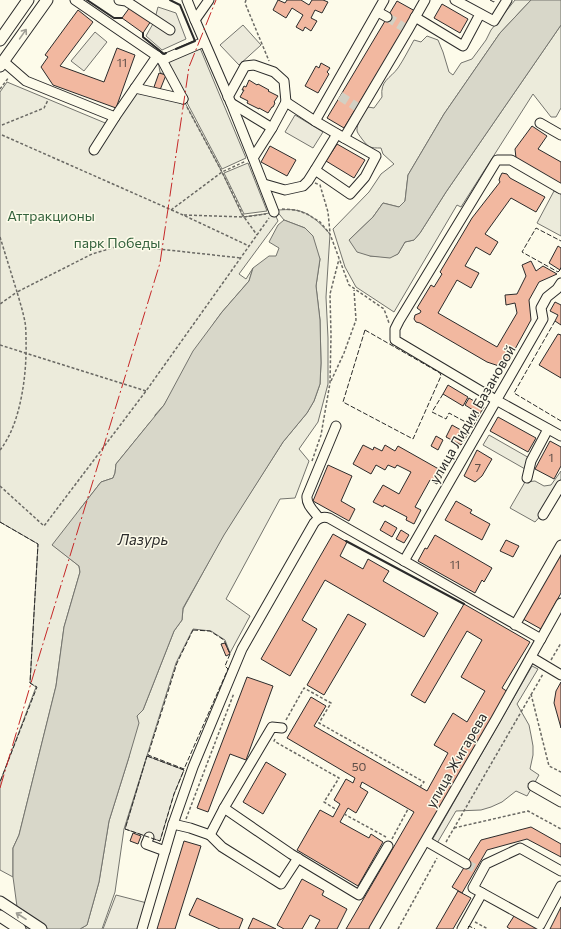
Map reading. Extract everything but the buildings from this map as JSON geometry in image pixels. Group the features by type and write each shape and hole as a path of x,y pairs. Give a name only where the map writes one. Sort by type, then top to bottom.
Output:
{"main road":[{"path":"0,40 28,0"},
{"path":"1,61 46,0"},
{"path":"0,902 41,929"},
{"path":"0,916 20,929"}],"street":[{"path":"75,0 159,58 183,99"},
{"path":"119,0 126,1 170,30"},
{"path":"188,0 274,210"},
{"path":"195,20 209,0"},
{"path":"315,121 336,94 384,0"},
{"path":"264,184 285,190 303,186 308,181 359,108 425,0"},
{"path":"455,0 494,21 507,0"},
{"path":"378,12 387,17"},
{"path":"415,18 463,46 480,14"},
{"path":"94,150 115,116 159,58 204,42"},
{"path":"1,61 26,81 115,116"},
{"path":"230,100 245,66 254,65 274,72 284,80 286,102 253,158"},
{"path":"135,88 183,99"},
{"path":"230,100 272,128"},
{"path":"286,102 315,121 376,156 365,177 350,194 315,170"},
{"path":"540,123 561,135"},
{"path":"561,189 511,160 497,160 395,329 395,340 496,400 561,436"},
{"name":"улица Лидии Базановой","path":"404,561 543,319 541,308 544,302 547,297 557,290 561,283"},
{"path":"319,518 306,500 336,426"},
{"path":"527,478 531,461 548,428"},
{"path":"543,515 561,485"},
{"path":"142,929 172,824 193,767 242,649 306,536 315,521 319,518 329,518 541,639"},
{"path":"515,625 561,545"},
{"name":"улица Жигарева","path":"374,929 426,841 561,603"},
{"path":"531,657 561,674"},
{"path":"228,659 237,661"},
{"path":"210,835 224,808 272,727 282,728"},
{"path":"533,786 561,802"},
{"path":"224,808 298,858 359,895 388,846"},
{"path":"172,824 210,835 222,846 280,884 298,858"},
{"path":"149,837 146,844 165,851"},
{"path":"426,841 466,864"},
{"path":"560,889 540,925 473,888 478,870 486,864 520,848 561,871"},
{"path":"462,929 482,893"}],"path":[{"path":"245,1 274,72"},
{"path":"0,89 14,71"},
{"path":"183,99 244,217 257,235"},
{"path":"2,125 44,108"},
{"path":"2,135 183,215 249,246"},
{"path":"171,210 222,172 253,158"},
{"path":"308,181 320,185 328,212 330,234 349,285 384,309 389,325"},
{"path":"183,215 244,217 264,214 274,210 296,210 307,214 320,222 330,234"},
{"path":"0,486 44,526 146,390 274,210"},
{"path":"0,237 25,323 26,353 19,408 11,431 0,450"},
{"path":"0,304 17,292 92,254 122,245 241,258"},
{"path":"311,463 321,435 330,383 330,294 339,259"},
{"path":"330,383 344,353 356,320 354,288"},
{"path":"0,345 146,390"},
{"path":"398,929 441,850 561,643"},
{"path":"337,810 324,802 339,778 274,741 304,688 331,703 319,723 424,782 420,787"},
{"path":"183,826 234,692"},
{"path":"531,694 549,766 561,772"},
{"path":"344,814 391,840 408,809"},
{"path":"454,828 528,811 561,829"},
{"path":"468,918 488,929"}],"green space":[{"path":"515,0 531,0 500,33 444,114 408,175 405,201 399,207 383,203 373,217 349,240 370,256 390,257 398,254 405,242 414,240 561,25 561,108 556,117 551,117 533,94 461,207 457,205 394,312 356,287 345,267 333,229 369,192 381,174 394,164 383,154 381,148 370,147 364,142 357,131 359,122 368,107 374,108 382,97 384,83 398,68 414,40 421,42 427,36 438,40 449,72 453,75 461,63 472,59 486,40 491,30"},
{"path":"200,48 246,158 222,169 174,78 169,79 160,72 158,61"},
{"name":"парк Победы","path":"7,82 110,125 135,88 183,99 222,172 243,217 274,212 278,221 239,274 246,279 253,268 249,281 214,323 164,405 155,415 155,420 151,421 116,464 113,478 101,482 80,509 79,514 53,545 79,566 80,572 64,627 56,686 19,835 13,848 13,877 0,870 0,782 36,687 30,683 38,544 0,522 0,92"},
{"path":"248,163 267,211 244,214 224,173"},
{"path":"554,191 561,194 561,236 537,223"},
{"path":"276,210 293,210 306,213 330,234 326,297 328,384 318,422 299,449 309,461 295,498 280,499 226,599 250,616 230,653 225,640 211,631 193,629 176,663 124,829 115,892 102,929 80,929 87,925 99,882 109,821 129,757 137,716 143,710 174,631 182,620 183,609 224,534 283,442 307,413 314,401 320,384 320,320 316,286 320,259 305,228 284,220"},
{"path":"489,435 531,459 525,469 483,445"},
{"path":"561,471 561,482 544,512 535,522 510,508 525,482 535,481 544,486 551,485"}],"shaded area":[{"path":"158,7 176,13 186,39 162,50 146,36 154,22"},
{"path":"243,25 261,45 239,65 220,45"},
{"path":"95,32 107,42 84,71 71,61"},
{"path":"295,115 323,132 313,148 285,132"},
{"path":"532,666 538,669 517,704 529,725 531,735 533,755 530,769 539,775 527,796 516,791 502,802 491,807 481,810 456,811 436,845 431,842"},
{"path":"147,756 184,770 174,794 160,841 125,829"},
{"path":"116,895 147,903 139,929 103,929"}],"water":[{"path":"531,0 561,0 561,25 446,192 420,233 414,240 405,242 398,254 390,258 370,256 357,252 349,240 373,217 383,203 399,207 405,201 408,175 444,114 500,33"},
{"name":"Лазурь","path":"284,220 305,228 313,236 320,259 316,286 320,320 321,363 320,384 314,401 307,413 283,442 224,535 183,608 182,620 174,631 143,710 137,716 139,723 109,821 99,882 87,925 80,929 20,929 13,877 13,848 19,835 56,686 64,627 80,572 79,566 52,545 101,482 113,478 116,464 164,405 193,351 222,312 249,281 253,268 269,256 276,256 279,248 269,242 278,225"}],"tunnel":[{"path":"387,17 405,28"},
{"path":"340,96 357,107"},
{"path":"466,864 476,869"}],"fence":[{"path":"490,0 494,2 495,0"},
{"path":"560,270 558,272 522,252 536,228 561,241"},
{"path":"555,321 514,393 561,421"},
{"path":"365,330 440,373 441,376 413,439 343,402 365,330"},
{"path":"443,394 432,412 446,419 449,413 473,426 477,420"},
{"path":"0,522 38,544 30,683 37,687 0,782"},
{"path":"193,630 210,631 224,640 230,654 225,666 228,669 184,769 148,755 177,663 193,630"},
{"path":"147,756 184,770 174,794 160,841 125,829 147,756"},
{"path":"468,927 469,926 475,929"}],"wall":[{"path":"87,0 114,18 122,18"},
{"path":"170,0 180,5 195,41 176,49"},
{"path":"143,33 143,37 164,54 166,53"},
{"path":"346,541 464,604"}],"power":[{"path":"0,788 160,263 189,67 216,0"}],"park label":[{"name":"Аттракционы","path":"51,215"}]}
